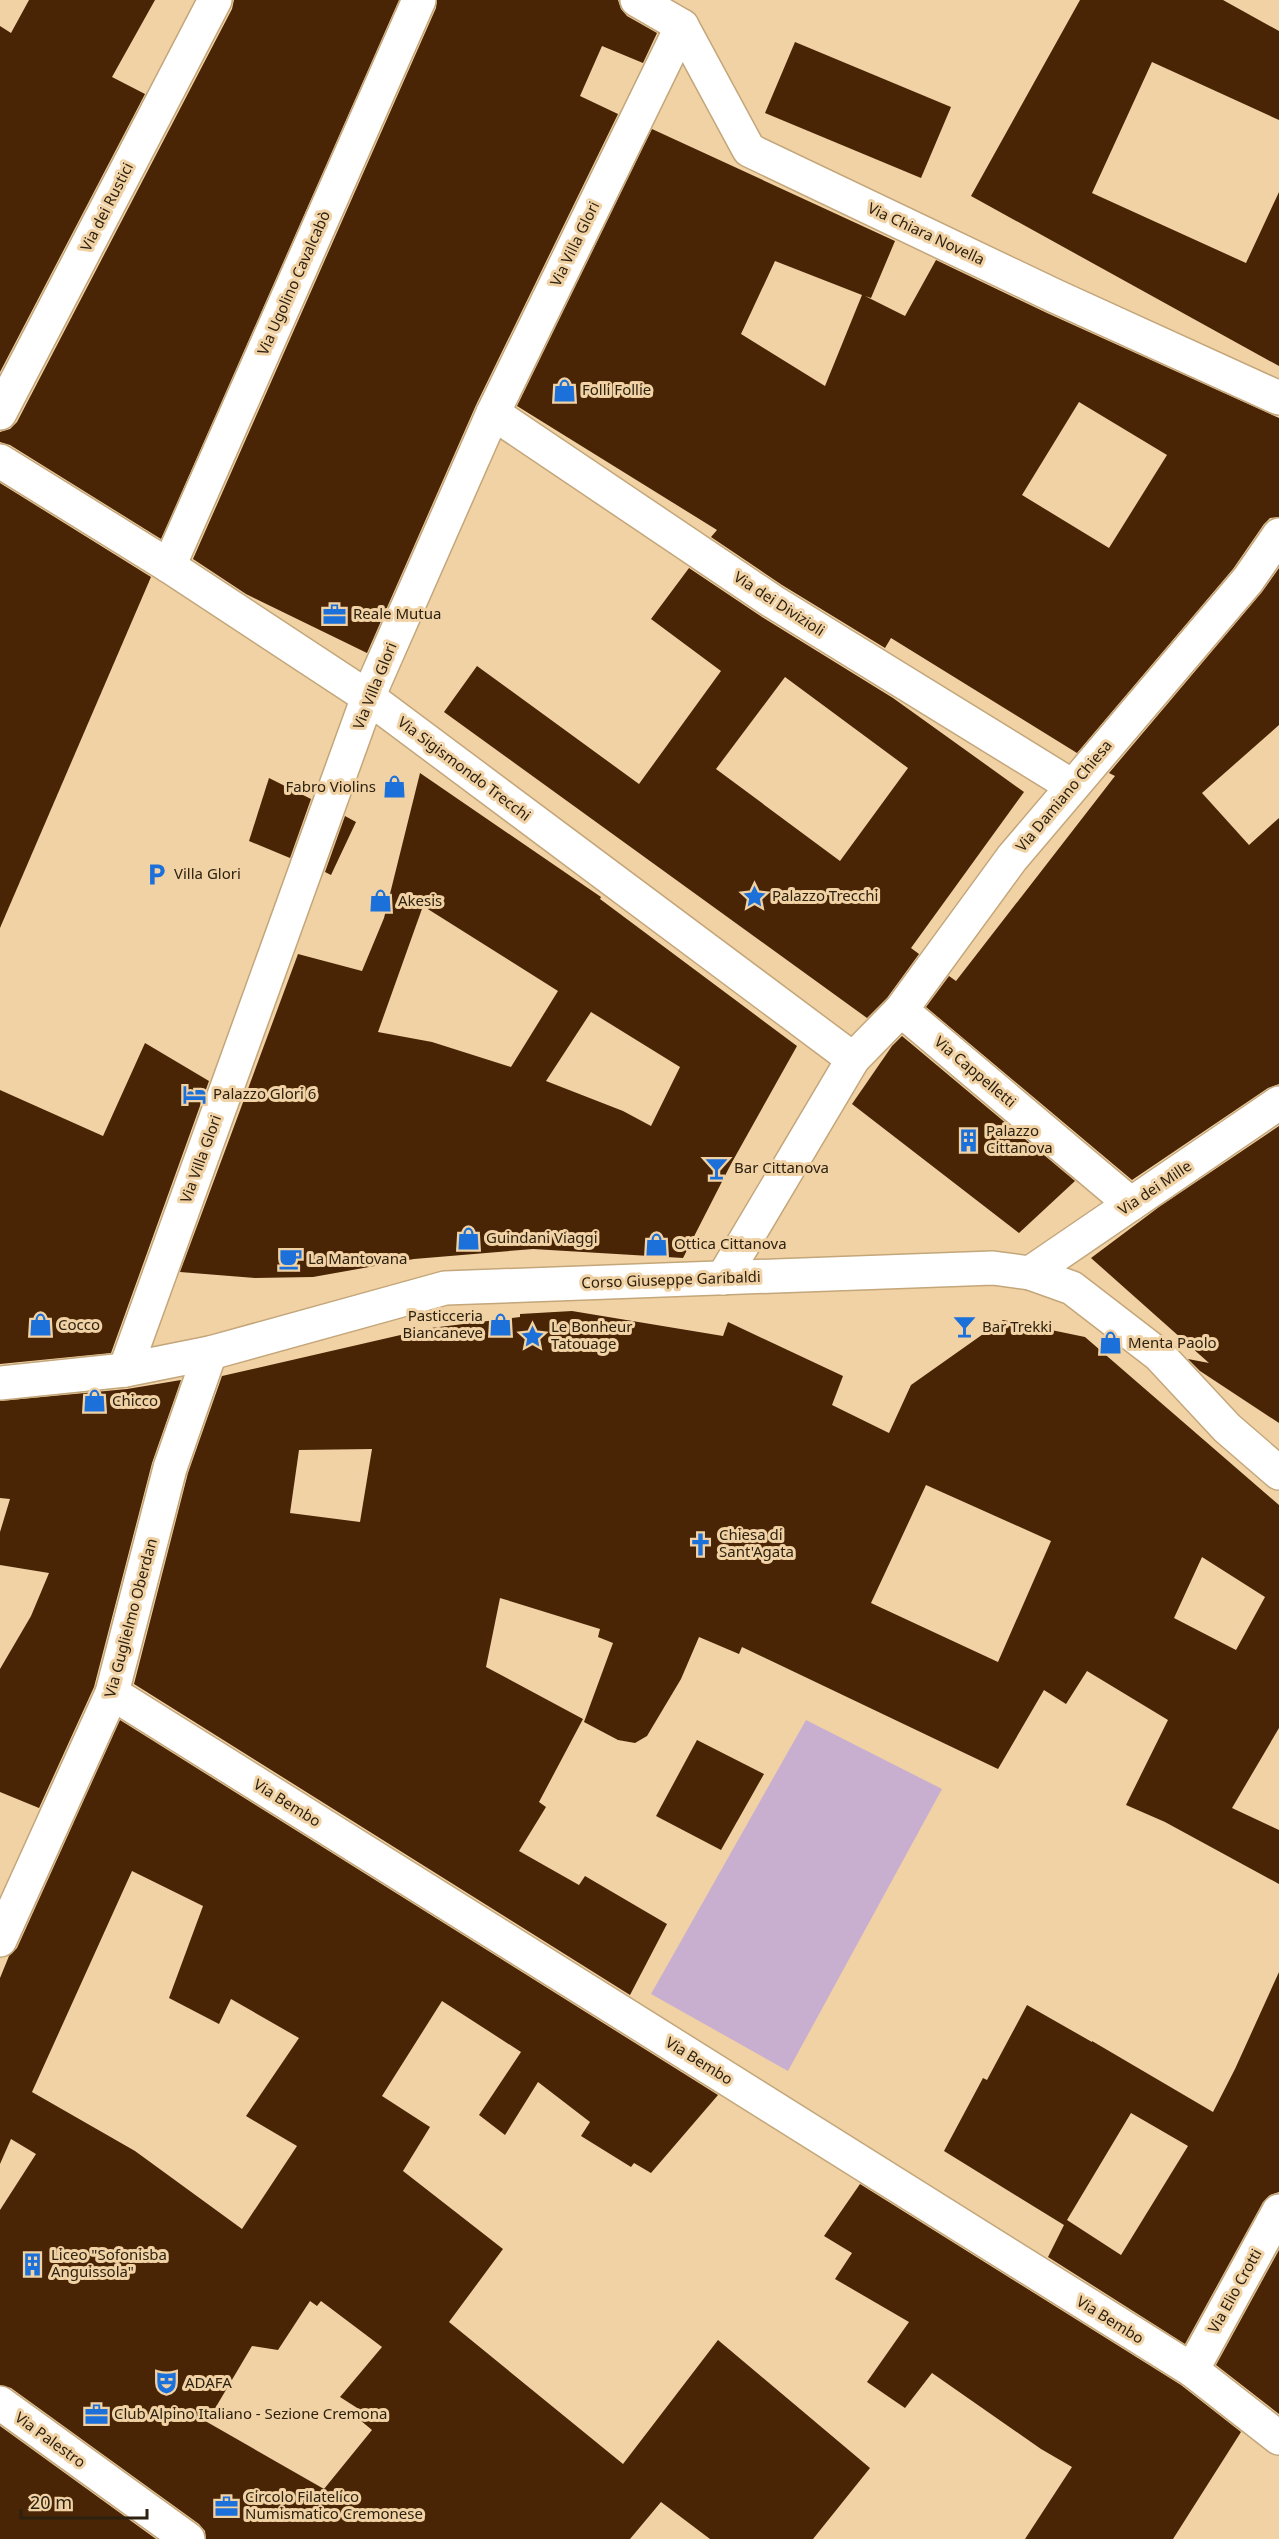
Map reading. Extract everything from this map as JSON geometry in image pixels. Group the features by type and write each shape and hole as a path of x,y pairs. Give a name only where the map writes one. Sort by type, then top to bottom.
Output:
{"street":[{"name":"Via dei Rustici","path":"0,413 215,0"},
{"name":"Via Ugolino Cavalcabò","path":"169,566 419,0"},
{"path":"637,0 682,26"},
{"name":"Via Chiara Novella","path":"682,26 749,150 1055,296 1279,398"},
{"name":"Via Villa Glori","path":"125,1370 368,697 493,413 682,26"},
{"name":"Via dei Divizioli","path":"493,413 772,601 1072,786"},
{"name":"Via Sigismondo Trecchi","path":"0,461 169,566 368,697 853,1059"},
{"name":"Via Damiano Chiesa","path":"723,1278 853,1059 901,1010 1012,858 1248,580 1279,535"},
{"name":"Via Cappelletti","path":"901,1010 1131,1204"},
{"name":"Via dei Mille","path":"1030,1273 1279,1103"},
{"name":"Corso Giuseppe Garibaldi","path":"0,1383 125,1370 210,1353 445,1288 993,1268 1030,1273 1072,1288 1159,1354 1227,1428 1279,1473"},
{"name":"Via Guglielmo Oberdan","path":"0,1940 112,1693 171,1468 210,1353"},
{"name":"Via Bembo","path":"112,1693 1192,2370 1279,2438"},
{"name":"Via Elio Crotti","path":"1192,2370 1279,2211"},
{"name":"Via Palestro","path":"0,2403 188,2539"}],"shaded area":[{"path":"806,1720 942,1789 788,2071 651,1994"}],"building":[{"path":"29,0 155,0 112,77 145,94 0,372 0,26 11,33"},
{"path":"234,0 399,0 161,539 10,445 0,442 0,432 10,429 17,422 232,9"},
{"path":"437,0 618,0 627,16 657,33 643,63 602,46 580,96 618,114 476,405 367,653 246,594 193,559 436,8"},
{"path":"1080,0 1223,0 1279,31 1279,120 1152,62 1092,193 1246,263 1279,192 1279,366 971,196"},
{"path":"795,42 951,107 921,178 765,113"},
{"path":"652,129 895,241 871,298 865,296 905,316 936,260 1279,418 1279,517 1270,518 1264,524 1233,569 1077,753 891,638 885,648 782,585 711,537 717,530 517,406","holes":["775,261 862,295 825,386 741,334","1079,402 1167,455 1109,548 1022,495"]},
{"path":"0,483 151,577 0,928"},
{"path":"689,568 762,617 893,698 1024,792 911,948 919,954 887,998 867,1018 444,712 477,666 639,784 721,671 651,619","holes":["785,677 908,768 840,861 716,769"]},
{"path":"1279,568 1279,725 1202,793 1249,845 1279,818 1279,1084 1268,1088 1132,1180 926,1007 949,976 956,981 1115,776 1109,773 1262,592"},
{"path":"420,773 601,897 600,899 797,1046 731,1164 683,1258 533,1249 414,1259 313,1277 255,1278 180,1272 298,954 362,971 384,918","holes":["423,906 558,991 511,1067 432,1042 378,1032","591,1012 680,1067 651,1126 623,1111 546,1081"]},
{"path":"269,778 311,799 290,858 249,841"},
{"path":"345,816 356,822 331,875 325,872"},
{"name":"Palazzo Cittanova","path":"902,1036 1075,1181 1019,1233 852,1104 892,1046"},
{"path":"145,1043 209,1081 111,1353 0,1364 0,1090 103,1136"},
{"path":"1279,1126 1279,1423 1200,1371 1188,1359 1209,1363 1091,1258 1159,1207"},
{"path":"572,1311 723,1336 728,1322 843,1376 832,1405 889,1433 911,1385 1003,1320 1085,1337 1279,1505 1279,1728 1232,1808 1279,1830 1279,1884 1165,1822 1126,1805 1168,1720 1087,1671 1066,1704 1044,1690 998,1769 742,1647 739,1654 699,1637 681,1679 647,1736 635,1743 618,1740 584,1722 613,1643 598,1637 600,1629 500,1598 486,1667 583,1719 539,1802 546,1807 519,1851 579,1885 585,1876 667,1924 630,1995 134,1684 188,1473 222,1376 431,1328 520,1317 520,1314","holes":["372,1449 360,1522 290,1513 299,1450","926,1485 1051,1541 998,1662 871,1603","1202,1557 1265,1597 1236,1650 1174,1618"]},
{"path":"181,1380 152,1463 94,1687 39,1808 0,1792 0,1669 31,1616 49,1573 0,1565 0,1532 10,1499 0,1498 0,1401 127,1389"},
{"path":"120,1720 718,2095 651,2173 634,2163 631,2167 581,2136 590,2122 538,2082 505,2135 479,2115 521,2052 442,2001 382,2096 430,2127 403,2171 503,2249 449,2322 623,2464 718,2340 870,2468 813,2539 710,2539 661,2502 630,2539 206,2539 205,2531 199,2524 11,2388 0,2385 0,2210 36,2154 11,2139 0,2164 0,1978 9,1956 17,1948","holes":["132,1871 203,1906 169,1998 219,2024 231,1999 299,2038 246,2116 297,2146 242,2229 135,2151 32,2092","310,2301 317,2306 321,2301 382,2347 340,2397 365,2413 360,2420 372,2430 324,2489 207,2422 252,2346 278,2350"]},
{"path":"697,1740 764,1774 721,1850 656,1816"},
{"path":"1279,1972 1279,2192 1270,2195 1263,2202 1185,2344 1048,2257 1064,2225 944,2151 983,2078 987,2080 1027,2005 1213,2112","holes":["1131,2113 1188,2146 1121,2255 1067,2220"]},
{"path":"860,2184 1181,2385 1241,2432 1173,2539 1025,2539 1072,2467 1041,2449 932,2373 905,2408 867,2382 909,2322 835,2279 852,2253 824,2236"},
{"path":"1279,2250 1279,2414 1216,2365"},
{"path":"0,2426 156,2539 0,2539"}],"place":[{"name":"Folli Follie","path":"564,390"},
{"name":"Reale Mutua","path":"335,614"},
{"name":"Fabro Violins","path":"394,787"},
{"name":"Villa Glori","path":"156,874"},
{"name":"Palazzo Trecchi","path":"754,896"},
{"name":"Akesis","path":"380,901"},
{"name":"Palazzo Glori 6","path":"195,1094"},
{"name":"Palazzo Cittanova","path":"968,1140"},
{"name":"Bar Cittanova","path":"716,1168"},
{"name":"Guindani Viaggi","path":"468,1238"},
{"name":"Ottica Cittanova","path":"656,1244"},
{"name":"La Mantovana","path":"290,1259"},
{"name":"Cocco","path":"40,1325"},
{"name":"Pasticceria Biancaneve","path":"501,1325"},
{"name":"Bar Trekki","path":"964,1327"},
{"name":"Le Bonheur Tatouage","path":"533,1336"},
{"name":"Menta Paolo","path":"1110,1343"},
{"name":"Chicco","path":"94,1401"},
{"name":"Chiesa di Sant'Agata","path":"701,1544"},
{"name":"Liceo \"Sofonisba Anguissola\"","path":"33,2264"},
{"name":"ADAFA","path":"167,2383"},
{"name":"Club Alpino Italiano - Sezione Cremona","path":"96,2414"},
{"name":"Circolo Filatelico Numismatico Cremonese","path":"227,2506"}]}
